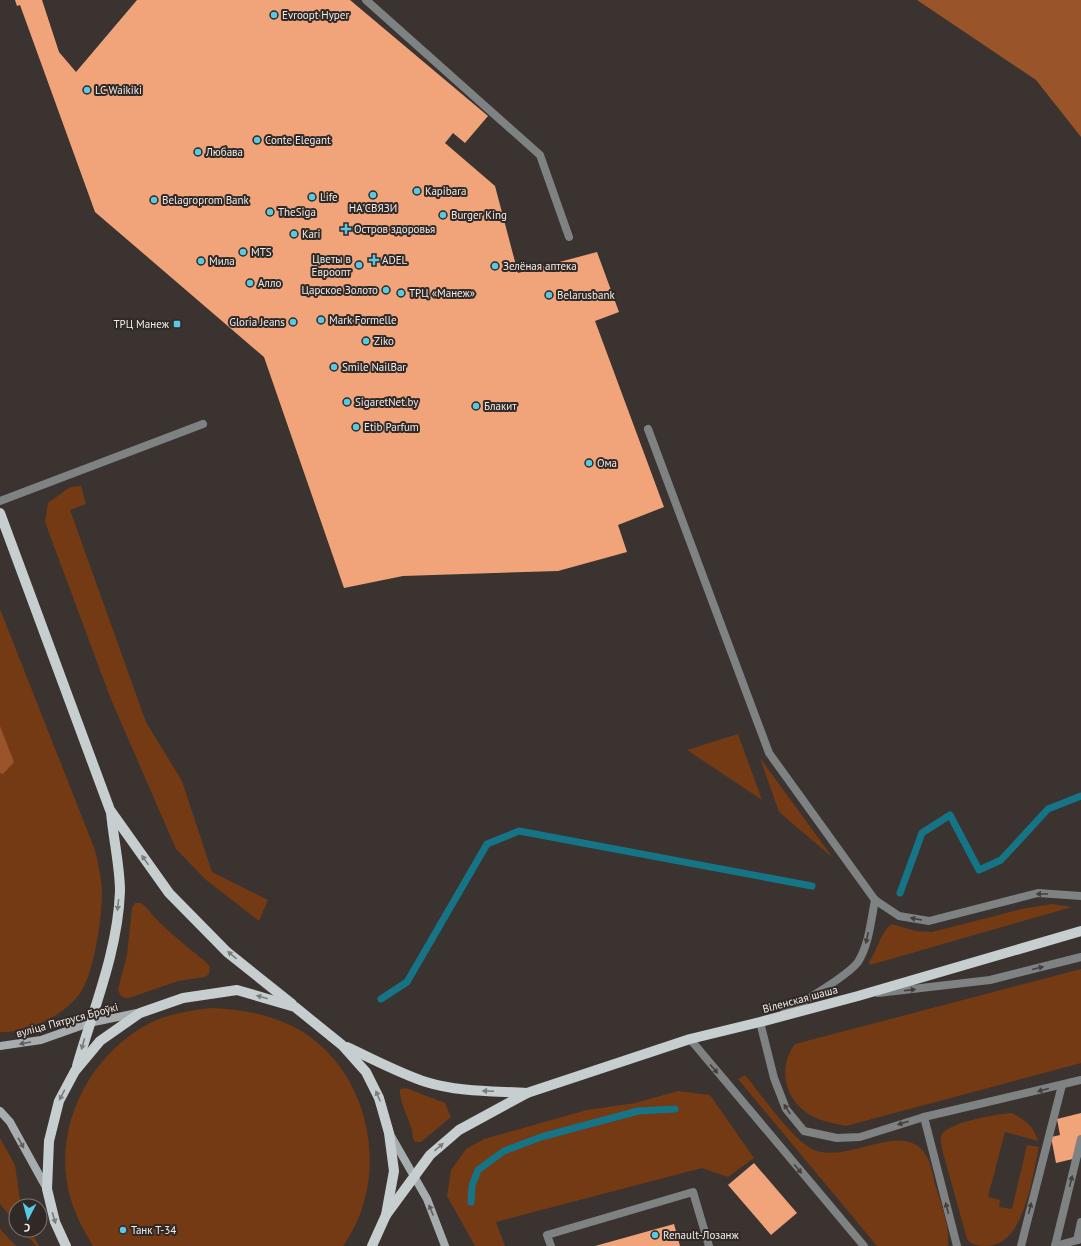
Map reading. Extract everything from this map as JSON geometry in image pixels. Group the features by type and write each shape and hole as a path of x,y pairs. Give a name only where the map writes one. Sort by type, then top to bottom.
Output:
{"main road":[{"path":"0,513 110,810 120,890 112,945 75,1071 59,1102 48,1141 47,1189 55,1222 63,1244"},
{"path":"110,810 169,893 227,952 342,1045 366,1072 379,1098 389,1133 394,1171 386,1215"},
{"name":"Віленская шаша","path":"527,1093 690,1039 858,996 1081,932"},
{"path":"75,1071 100,1041 140,1013 183,998 237,990 295,1007"},
{"name":"вуліца Пятруся Броўкі","path":"0,1046 41,1040 89,1024 140,1013"},
{"path":"342,1045 397,1071 427,1082 460,1089 527,1093"},
{"path":"372,1246 386,1215 413,1176 430,1155 459,1130 527,1093"},
{"path":"0,1111 10,1122 47,1189"},
{"path":"389,1133 427,1199 445,1246"}],"lane":[{"path":"366,0 540,155 569,236"},
{"path":"0,501 203,424"},
{"path":"648,429 769,753 875,900 899,916 928,921 1038,893 1081,896"},
{"path":"778,1017 834,982 857,963 866,945 875,900"},
{"path":"858,996 990,980 1081,957"},
{"path":"760,1022 774,1078 786,1109 804,1131 837,1138 860,1137 924,1117 1081,1080"},
{"path":"690,1039 864,1246"},
{"path":"1021,1246 1062,1085"},
{"path":"924,1117 957,1246"},
{"path":"1081,1139 1055,1246 1079,1240 1081,1222"},
{"path":"550,1246 547,1235 693,1192 709,1246"}],"shaded area":[{"path":"917,0 1081,0 1081,137 1036,80"},
{"path":"81,486 86,504 70,510 146,722 182,781 212,872 268,900 259,921 205,879 176,849 110,697 45,522 48,503 70,487"},
{"path":"0,609 95,850 101,877 102,892 99,931 93,961 84,987 78,996 66,1008 46,1021 16,1031 5,1032 0,1032"},
{"path":"0,726 14,762 3,774 0,773"},
{"path":"738,734 762,800 687,750"},
{"path":"760,758 833,858 779,812"},
{"path":"135,903 141,903 144,905 160,923 206,962 210,967 209,974 205,977 178,981 129,998 122,996 118,989 127,955 132,908"},
{"path":"1052,904 1072,907 870,965 869,962 882,936 892,924 916,931 932,932 1026,908"},
{"path":"1081,969 1081,1063 846,1126 823,1121 807,1113 796,1103 787,1087 785,1070 790,1052 795,1044"},
{"path":"209,1008 231,1009 263,1015 294,1027 320,1045 341,1068 357,1096 366,1126 370,1157 367,1188 358,1218 343,1246 93,1246 86,1235 71,1200 66,1174 66,1148 70,1122 79,1098 92,1075 109,1054 128,1037 150,1023 164,1017"},
{"path":"745,1075 786,1126 812,1149 826,1153 842,1152 889,1141 904,1141 916,1145 926,1155 931,1165 948,1230 948,1246 877,1246 738,1079"},
{"path":"406,1088 445,1103 451,1117 421,1142 415,1142 404,1109 400,1089"},
{"path":"678,1091 710,1095 754,1158 728,1177 702,1168 496,1222 505,1246 475,1246 447,1196 451,1170 466,1149 484,1139 587,1110 635,1103"},
{"path":"1012,1113 1021,1118 1031,1127 1038,1141 1005,1132 988,1197 1000,1200 999,1207 1012,1209 1027,1145 1039,1147 1029,1191 1018,1222 1010,1235 999,1243 986,1246 975,1245 967,1239 942,1149 941,1136 945,1131 962,1123 985,1117"},
{"path":"0,1138 15,1165 20,1198 8,1198 8,1214 0,1204"},
{"path":"0,1228 16,1246 0,1246"},
{"path":"29,1238 34,1238 39,1246 36,1246"}],"building":[{"name":"ТРЦ «Манеж»","path":"15,0 42,0 59,52 76,72 137,0 350,0 488,116 465,143 453,133 445,143 495,186 518,273 597,252 619,312 595,321 664,507 618,525 627,552 558,571 403,576 344,588 264,357 95,212 20,5 17,6"},
{"path":"1081,1113 1081,1157 1056,1163 1051,1137 1060,1135 1057,1119"},
{"path":"754,1163 797,1213 771,1235 728,1185"},
{"name":"Renault-Лозанж","path":"674,1224 680,1246 595,1246"}],"waterway":[{"path":"900,893 922,833 950,815 979,870 1001,860 1048,809 1081,796"},
{"path":"381,999 407,982 487,844 519,831 812,886"},
{"path":"471,1202 472,1186 478,1170 504,1151 541,1137 638,1111 675,1109"}],"place":[{"name":"Evroopt Hyper","path":"274,15"},
{"name":"LC Waikiki","path":"87,90"},
{"name":"Conte Elegant","path":"257,140"},
{"name":"Любава","path":"198,152"},
{"name":"Kapibara","path":"417,191"},
{"name":"НАʼСВЯЗИ","path":"373,195"},
{"name":"Life","path":"312,197"},
{"name":"Belagroprom Bank","path":"154,200"},
{"name":"TheSiga","path":"270,212"},
{"name":"Burger King","path":"443,215"},
{"name":"Остров здоровья","path":"346,229"},
{"name":"Kari","path":"294,234"},
{"name":"MTS","path":"243,252"},
{"name":"ADEL","path":"374,260"},
{"name":"Мила","path":"201,261"},
{"name":"Цветы в Евроопт","path":"359,265"},
{"name":"Зелёная аптека","path":"495,266"},
{"name":"Алло","path":"250,283"},
{"name":"Царское Золото","path":"386,290"},
{"name":"ТРЦ «Манеж»","path":"401,293"},
{"name":"Belarusbank","path":"549,295"},
{"name":"Mark Formelle","path":"321,320"},
{"name":"Gloria Jeans","path":"293,322"},
{"name":"ТРЦ Манеж","path":"177,324"},
{"name":"Ziko","path":"366,341"},
{"name":"Smile NailBar","path":"334,367"},
{"name":"SigaretNet.by","path":"347,402"},
{"name":"Блакит","path":"476,406"},
{"name":"Etib Parfum","path":"356,427"},
{"name":"Ома","path":"589,463"},
{"name":"Танк Т-34","path":"123,1230"},
{"name":"Renault-Лозанж","path":"655,1235"}]}
